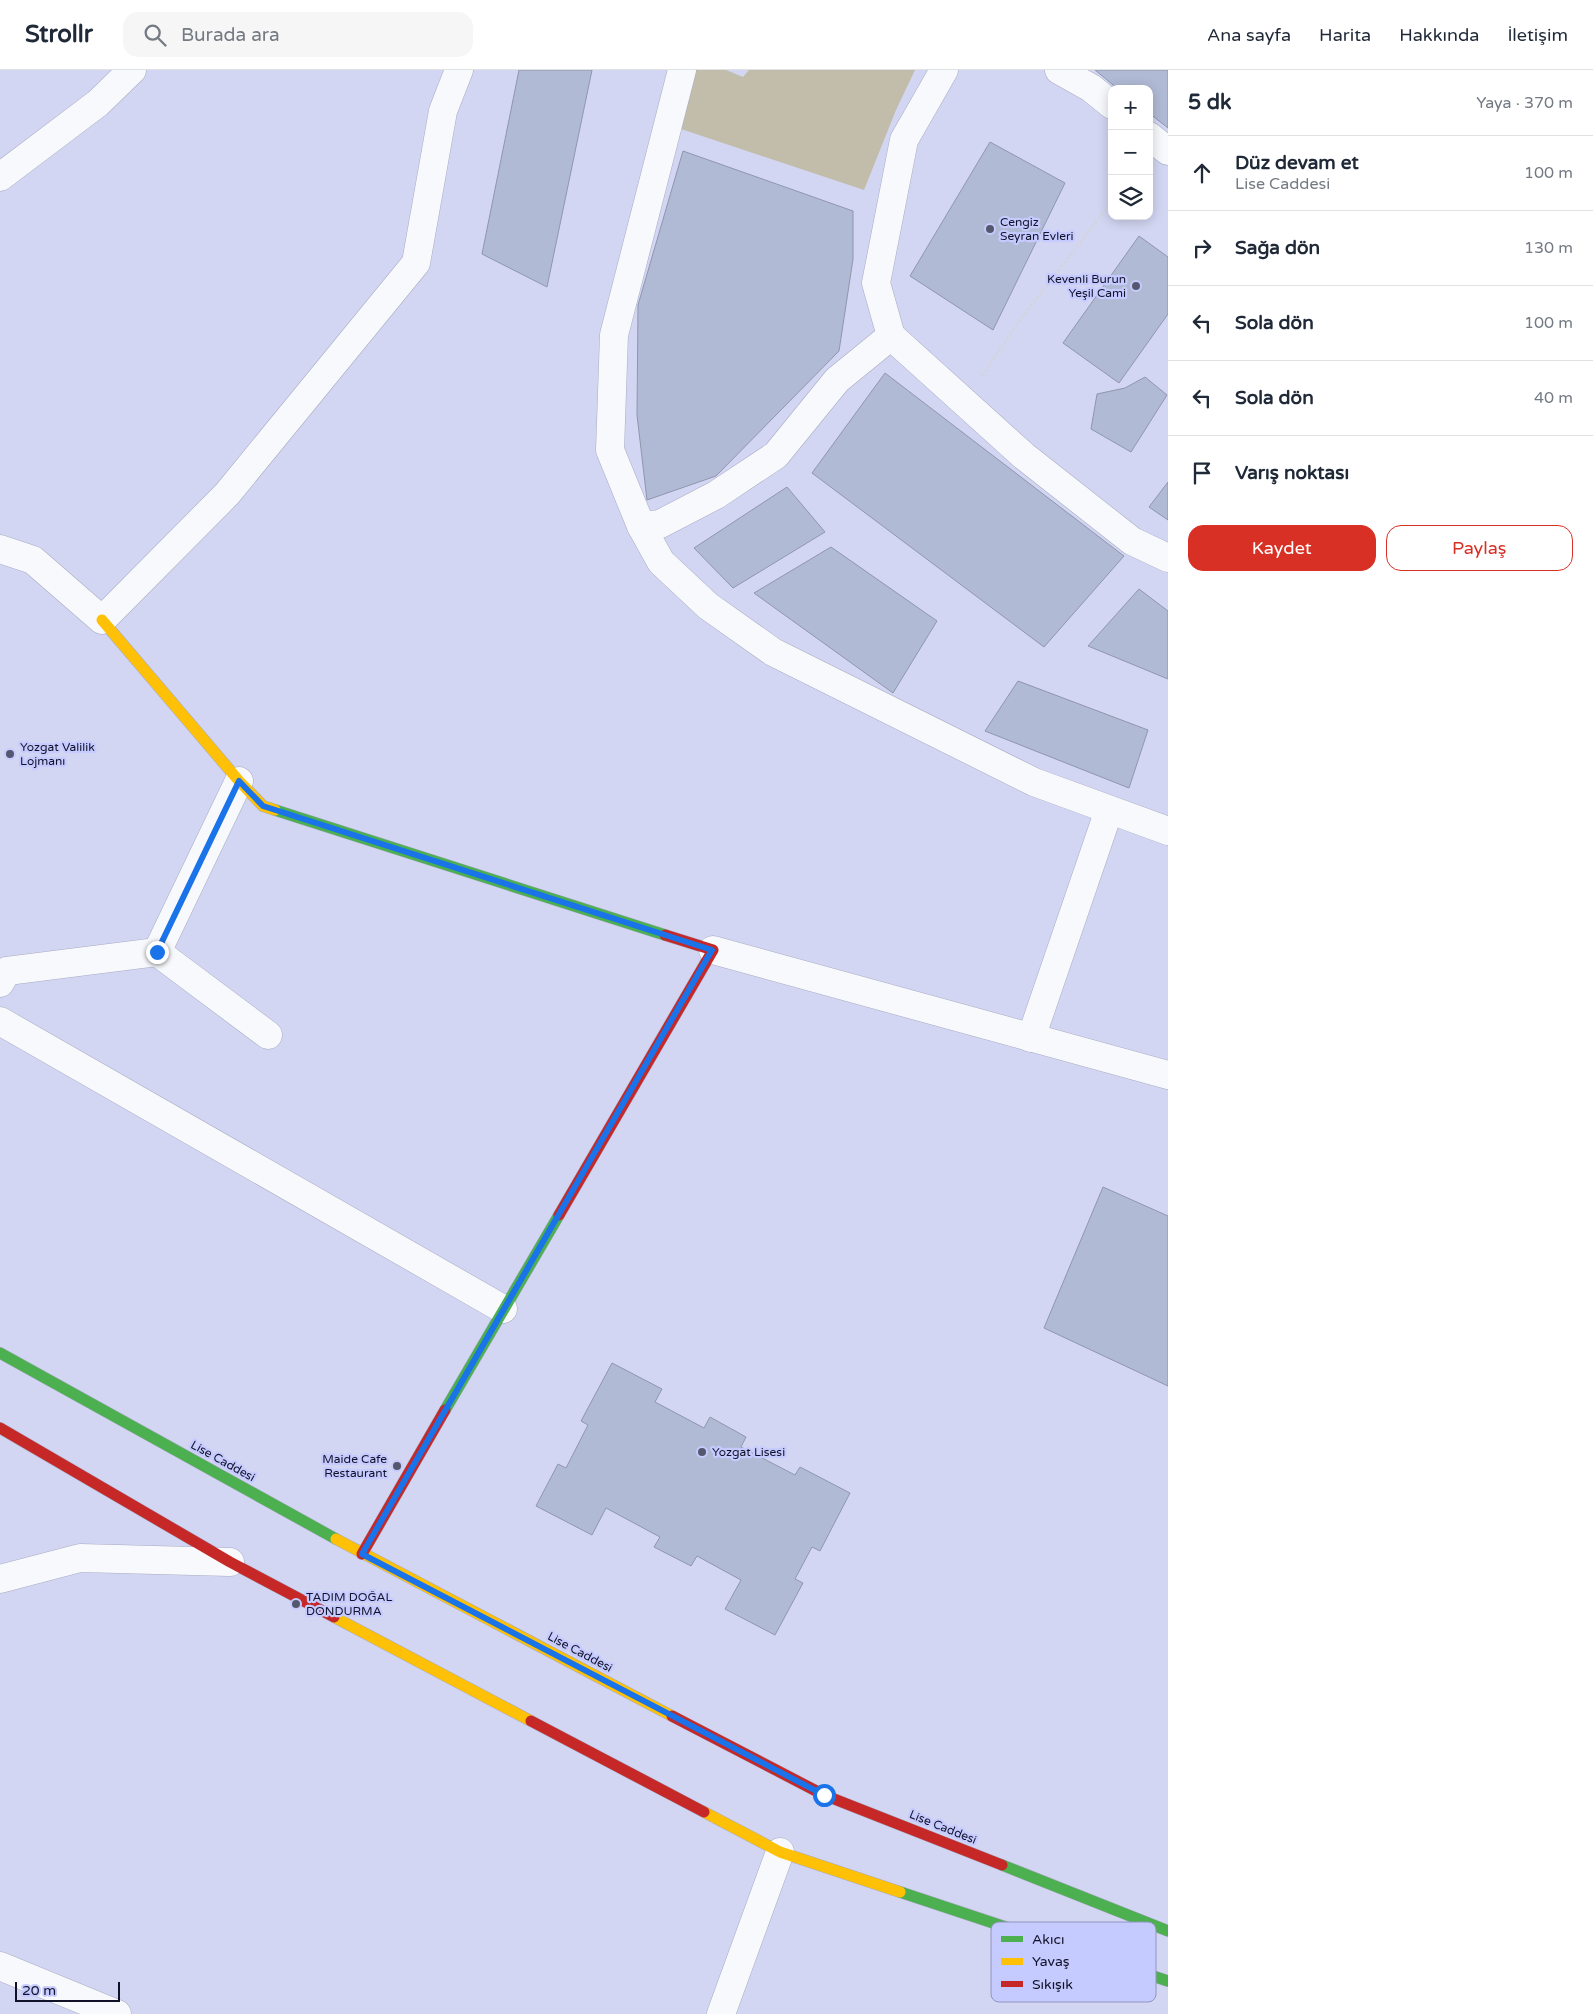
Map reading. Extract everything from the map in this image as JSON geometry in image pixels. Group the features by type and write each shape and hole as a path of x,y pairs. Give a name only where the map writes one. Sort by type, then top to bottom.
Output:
{"street":[{"path":"0,177 98,103 132,70"},
{"path":"102,620 227,494 416,263 442,111 459,70"},
{"path":"682,70 614,334 610,450 641,526 661,562 708,606 774,652 1034,782 1168,831"},
{"path":"944,70 904,140 876,283 891,336 1024,456 1132,540 1168,558"},
{"path":"1059,70 1091,88 1108,102"},
{"path":"1153,139 1168,151"},
{"path":"641,526 660,524 716,495 776,455 837,380 891,336"},
{"path":"0,549 33,560 102,620 239,781 263,806 712,950 1168,1075"},
{"path":"157,952 239,781"},
{"path":"1031,1038 1109,810"},
{"path":"362,1554 712,950"},
{"path":"0,983 7,971 157,952 268,1035"},
{"path":"0,1021 503,1309"},
{"name":"Lise Caddesi","path":"0,1354 362,1554 824,1795 1145,1922"},
{"path":"0,1428 230,1562 780,1852 991,1922"},
{"path":"0,1579 80,1558 230,1562"},
{"path":"721,2014 780,1852"},
{"name":"Lise Caddesi","path":"1156,1926 1168,1931"},
{"path":"0,1966 116,2014"},
{"path":"1156,1977 1168,1981"}],"path":[{"path":"965,401 1019,321 1108,207"}],"shaded area":[{"path":"692,70 726,70 743,77 749,70 915,70 896,110 864,190 681,129"}],"building":[{"path":"519,70 592,70 547,287 482,254"},
{"path":"1095,70 1168,70 1168,128 1153,116 1153,85 1113,85"},
{"name":"Cengiz Seyran Evleri","path":"990,142 1065,183 993,330 910,276"},
{"path":"683,151 853,211 853,259 839,351 716,476 647,500 637,415 638,305"},
{"name":"Kevenli Burun Yeşil Cami","path":"1139,236 1168,257 1168,314 1119,383 1063,343"},
{"path":"885,373 1124,556 1044,647 812,473"},
{"path":"1145,377 1167,395 1131,452 1091,429 1097,394 1125,388"},
{"path":"1168,482 1168,520 1149,507"},
{"path":"787,487 825,532 733,588 694,548"},
{"path":"831,547 937,621 893,693 754,593"},
{"path":"1139,589 1168,611 1168,679 1088,646"},
{"path":"1018,681 1148,730 1129,788 985,731"},
{"path":"1103,1187 1168,1216 1168,1386 1044,1328"},
{"path":"612,1363 662,1389 655,1402 704,1428 710,1417 746,1437 741,1447 795,1475 800,1467 850,1493 820,1551 812,1547 795,1579 803,1583 775,1635 725,1609 741,1580 697,1556 691,1566 654,1547 660,1537 606,1508 592,1535 536,1506 558,1464 566,1468 588,1425 581,1421"}],"traffic: fast":[{"path":"275,810 665,935"},
{"path":"445,1410 559,1215"},
{"path":"0,1353 336,1539"},
{"path":"1002,1865 1145,1922"},
{"path":"900,1892 991,1922"},
{"path":"1156,1926 1168,1931"},
{"path":"1156,1977 1168,1981"}],"traffic: slow":[{"path":"102,620 239,781 263,806 275,810"},
{"path":"336,1539 672,1716"},
{"path":"334,1617 531,1721"},
{"path":"704,1812 780,1852 900,1892"}],"traffic: jam":[{"path":"559,1215 713,950 665,935"},
{"path":"362,1554 445,1410"},
{"path":"0,1428 230,1562 334,1617"},
{"path":"672,1716 824,1795 1002,1865"},
{"path":"531,1721 704,1812"}],"place":[{"name":"Cengiz Seyran Evleri","path":"990,229"},
{"name":"Kevenli Burun Yeşil Cami","path":"1136,286"},
{"name":"Yozgat Valilik Lojmanı","path":"10,754"},
{"name":"Yozgat Lisesi","path":"702,1452"},
{"name":"Maide Cafe Restaurant","path":"397,1466"},
{"name":"TADIM DOĞAL DONDURMA","path":"296,1604"}],"route":[{"path":"157,952 239,781 263,806 712,950 362,1554 824,1795"}]}
